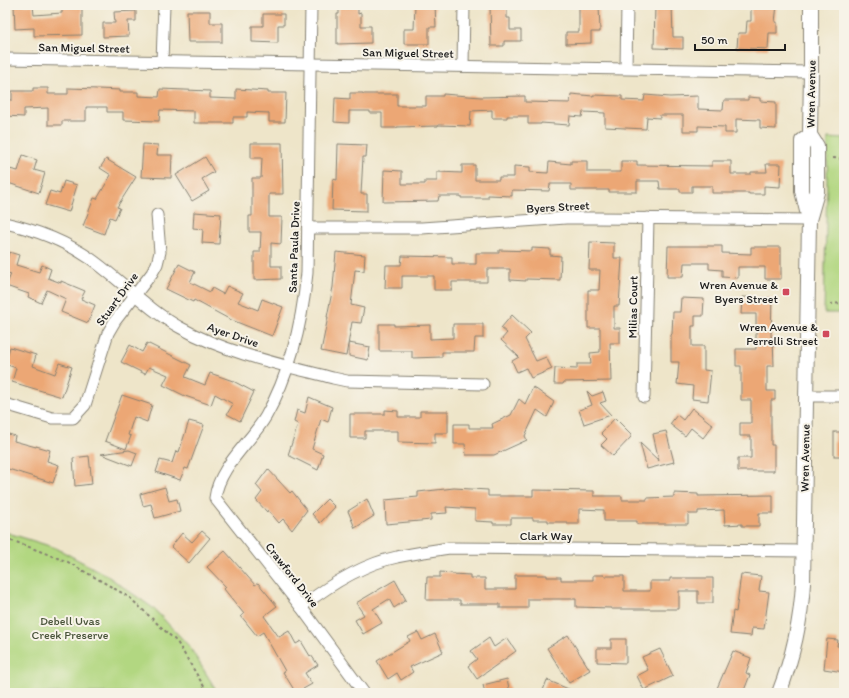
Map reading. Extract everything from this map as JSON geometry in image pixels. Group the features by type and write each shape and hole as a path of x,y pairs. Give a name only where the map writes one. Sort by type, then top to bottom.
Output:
{"street":[{"path":"162,62 164,5"},
{"name":"Santa Paula Drive","path":"226,471 266,416 289,366 305,296 308,228 311,5"},
{"path":"463,66 464,5"},
{"path":"626,68 627,5"},
{"name":"Wren Avenue","path":"782,692 798,630 802,602 809,220 817,192 817,146 810,135 811,5"},
{"name":"San Miguel Street","path":"5,59 811,72"},
{"name":"Stuart Drive","path":"5,404 52,418 73,418 85,405 108,333 115,321 157,264 160,252 157,215"},
{"name":"Byers Street","path":"308,228 398,229 566,218 809,220"},
{"name":"Milias Court","path":"644,397 648,218"},
{"name":"Ayer Drive","path":"5,223 47,235 72,247 91,259 135,295 179,327 204,340 289,366 347,381 483,384"},
{"path":"806,396 844,396"},
{"name":"Crawford Drive","path":"226,471 217,487 215,498 301,607 364,693"},
{"name":"Clark Way","path":"301,607 322,592 357,571 395,557 449,548 804,551"}],"path":[{"path":"833,158 844,159"},
{"path":"830,304 844,303"},
{"path":"5,540 16,542 68,562 129,597 177,642 208,693"}],"green space":[{"path":"828,138 844,139 844,313 824,313"},
{"name":"Debell Uvas Creek Preserve","path":"5,532 56,548 106,575 153,608 189,646 218,693 5,693"}],"building":[{"path":"14,5 33,5 34,15 62,13 62,5 82,5 82,35 34,36 34,28 15,29"},
{"path":"339,5 358,5 358,14 361,13 361,26 371,26 371,43 337,44 337,14 339,14"},
{"path":"415,5 435,5 436,27 429,27 429,44 404,44 404,29 414,29"},
{"path":"490,5 507,5 507,18 510,18 510,30 521,30 521,41 504,41 504,46 491,46"},
{"path":"579,5 599,5 600,32 591,32 591,43 566,44 566,32 579,32"},
{"path":"655,5 672,5 673,37 683,37 683,49 654,48"},
{"path":"751,5 777,5 775,22 777,22 777,33 769,33 768,49 737,48 738,33 746,33 747,21 751,21"},
{"path":"136,11 136,21 128,21 129,36 103,37 103,23 115,23 114,12"},
{"path":"187,11 210,11 210,23 222,23 222,42 188,42"},
{"path":"263,14 284,14 284,25 278,25 278,43 252,42 252,26 263,26"},
{"path":"33,88 48,88 48,94 68,94 68,88 120,90 120,92 138,92 138,96 159,97 160,89 210,91 210,98 236,99 236,89 268,91 268,93 286,93 285,122 269,122 269,113 247,112 247,117 233,117 233,123 194,123 194,111 160,110 159,121 123,120 123,112 107,112 107,107 86,107 86,121 62,121 62,125 48,125 48,108 24,109 24,117 5,116 5,100 12,100 12,91 33,91"},
{"path":"350,93 397,94 397,106 426,106 426,96 443,96 443,94 481,97 525,96 525,102 570,103 571,94 622,96 622,100 644,101 645,95 670,97 698,96 698,109 723,110 724,100 748,100 748,97 760,98 760,101 776,102 776,129 760,128 760,120 736,119 736,133 725,133 725,127 698,126 698,131 683,131 683,115 660,115 660,118 647,117 646,129 605,127 605,113 583,112 582,117 570,116 569,125 541,123 528,124 528,116 492,118 492,110 471,111 470,126 438,125 382,128 382,113 370,113 370,111 349,111 349,123 334,122 335,98 350,99"},
{"path":"251,143 282,143 283,194 269,194 269,217 282,217 281,244 271,243 271,266 281,266 281,279 254,280 254,252 260,252 261,232 249,232 249,216 252,216 252,178 261,178 262,158 251,158"},
{"path":"143,144 158,145 157,155 172,155 171,178 141,177"},
{"path":"338,144 367,145 366,157 363,157 361,194 367,194 367,211 332,210 333,179 337,180"},
{"path":"23,155 37,160 34,170 45,173 39,193 5,182 5,168 18,171"},
{"path":"205,157 214,172 202,179 209,191 192,201 176,175"},
{"path":"106,159 136,177 117,207 120,208 115,219 110,217 104,234 83,226 94,198 97,199 111,175 100,168"},
{"path":"571,161 587,161 587,172 621,172 621,161 637,161 637,165 712,166 712,161 731,161 731,174 767,172 766,164 781,164 780,187 764,186 764,194 749,194 712,193 712,186 692,186 692,192 680,192 680,189 660,189 659,181 637,181 637,192 571,190 571,184 550,184 549,191 512,190 512,196 488,195 488,198 461,198 461,196 439,196 438,201 383,202 384,170 402,171 402,184 425,184 425,181 437,181 437,172 462,173 462,165 475,165 475,180 499,180 499,177 514,177 514,166 530,167 530,172 548,173 549,162 571,164"},
{"path":"64,181 77,185 69,212 45,205 50,191 60,194"},
{"path":"194,212 221,214 219,244 202,243 203,229 193,228"},
{"path":"590,242 614,243 614,258 622,258 619,306 614,306 614,328 620,328 620,343 610,343 611,381 564,382 563,384 554,384 555,368 577,369 577,364 591,364 590,353 600,352 600,328 588,328 588,290 599,290 600,270 589,270"},
{"path":"668,246 722,246 722,253 751,254 751,247 781,247 781,279 765,279 765,267 738,267 738,278 722,277 722,270 709,269 709,263 684,263 683,277 667,277"},
{"path":"532,248 550,249 550,255 561,256 560,280 510,280 510,269 487,269 487,282 452,282 452,290 434,290 434,276 402,276 402,288 385,288 386,265 401,265 402,256 452,257 452,264 476,264 476,253 499,253 499,250 532,251"},
{"path":"9,252 19,255 16,265 39,272 42,265 51,269 48,278 61,283 61,281 85,291 81,299 95,305 88,323 61,312 66,299 47,290 41,303 28,297 29,294 6,286 11,274 5,272"},
{"path":"336,252 365,255 364,271 355,270 351,305 364,308 361,323 352,322 346,356 321,351 333,287"},
{"path":"179,264 195,272 190,282 210,292 212,288 223,294 227,286 243,293 238,302 258,310 262,299 283,307 272,336 229,319 194,300 193,302 166,289"},
{"path":"742,297 772,298 771,337 773,337 774,366 767,366 767,391 775,391 775,400 771,400 771,445 774,445 774,471 738,471 738,458 751,458 751,436 740,436 740,423 751,423 751,400 741,400 741,366 736,366 736,349 756,349 756,314 741,314"},
{"path":"681,298 704,299 703,316 695,316 695,326 692,326 692,346 704,346 704,370 711,371 708,401 692,399 693,386 677,384 679,362 671,362 673,312 680,312"},
{"path":"512,315 531,333 525,339 536,361 546,357 552,369 531,378 526,368 517,372 512,361 519,357 501,340 507,333 501,328"},
{"path":"379,324 394,324 394,326 430,325 430,339 453,338 453,324 483,324 483,338 475,338 474,352 442,352 442,357 412,358 412,351 379,351"},
{"path":"147,343 191,365 185,377 205,385 210,373 233,381 254,392 240,421 227,414 233,404 215,394 211,405 185,396 163,385 168,375 149,367 145,374 121,362 130,345 142,352"},
{"path":"349,343 370,347 368,360 349,356"},
{"path":"10,347 36,355 33,366 55,374 59,363 72,367 62,397 12,382 16,368 5,364"},
{"path":"533,387 554,402 547,417 537,410 525,436 527,440 494,455 466,455 465,444 454,444 454,424 469,424 469,428 493,428 492,424 511,415 519,399 525,404"},
{"path":"587,391 592,396 603,392 606,401 600,403 611,415 584,424 579,410 592,405"},
{"path":"122,395 152,405 147,422 134,417 128,435 131,436 126,449 105,441"},
{"path":"309,397 332,407 328,422 321,419 312,449 323,454 318,470 288,455 298,424 294,422 297,410 305,413"},
{"path":"692,408 713,425 703,438 691,428 685,436 670,424 677,415 683,420"},
{"path":"385,410 398,411 398,417 420,417 420,411 448,411 448,433 435,433 435,443 398,442 398,431 365,431 365,438 350,438 350,414 385,414"},
{"path":"615,418 631,434 631,437 613,456 601,445 607,439 601,433"},
{"path":"189,421 204,425 188,469 185,468 180,480 156,472 160,460 172,463 176,451 179,452"},
{"path":"666,431 674,462 647,469 640,443 659,461 653,434"},
{"path":"834,432 844,432 844,456 834,456"},
{"path":"5,433 15,436 14,441 50,450 47,461 59,465 53,483 5,468"},
{"path":"129,450 137,453 132,466 101,454"},
{"path":"89,456 92,484 75,486 73,458"},
{"path":"268,469 290,493 292,491 307,510 292,530 283,519 279,523 268,510 267,512 256,500 262,492 256,485"},
{"path":"165,487 169,501 177,499 180,511 155,518 151,504 143,506 140,494"},
{"path":"454,488 488,490 488,496 533,496 533,490 594,491 594,496 622,496 622,500 647,500 647,498 674,497 674,493 698,494 698,496 773,495 773,513 759,513 759,526 742,526 742,524 725,525 724,510 698,511 698,514 688,514 688,524 637,524 637,521 604,521 604,510 579,509 579,524 567,524 567,522 548,522 548,520 533,520 533,518 511,518 511,524 493,524 493,522 475,521 475,509 446,507 447,513 431,514 431,520 386,524 385,500 418,497 418,492"},
{"path":"327,499 335,507 320,523 312,514"},
{"path":"367,499 374,516 355,528 348,511"},
{"path":"202,531 210,538 189,563 171,547 182,533 192,542"},
{"path":"225,551 255,585 258,583 277,606 264,616 279,637 289,631 296,644 301,641 310,656 311,655 318,665 305,673 312,684 296,693 283,672 285,671 263,632 257,636 241,616 244,614 224,589 226,587 207,567"},
{"path":"440,572 470,575 470,578 485,578 485,589 515,589 515,575 547,575 547,577 561,577 561,580 593,580 593,575 624,576 624,591 650,591 650,581 670,581 670,578 713,578 713,603 698,603 698,591 679,591 679,609 611,609 576,607 576,599 528,599 528,608 500,608 500,604 460,604 460,600 426,600 427,577 440,577"},
{"path":"741,574 761,576 759,591 769,592 764,629 752,628 751,636 730,634 733,611 736,612"},
{"path":"395,580 406,600 394,608 389,599 373,609 382,623 363,634 355,620 364,615 356,603"},
{"path":"418,632 422,640 435,634 443,652 410,667 413,672 401,680 397,673 388,679 377,661 410,641 408,637"},
{"path":"568,635 590,670 569,683 547,648"},
{"path":"489,638 494,647 507,638 516,651 477,679 468,666 477,659 471,651"},
{"path":"611,639 626,639 626,663 597,662 597,648 611,648"},
{"path":"827,639 838,640 837,646 844,647 844,672 824,669"},
{"path":"660,649 673,676 644,690 637,676 648,670 642,657"},
{"path":"733,651 751,658 746,673 750,675 743,693 715,693"},
{"path":"507,679 510,693 485,693 483,685"},
{"path":"547,680 578,693 542,693"}],"place":[{"name":"Wren Avenue & Byers Street","path":"786,292"},
{"name":"Wren Avenue & Perrelli Street","path":"826,334"}]}
